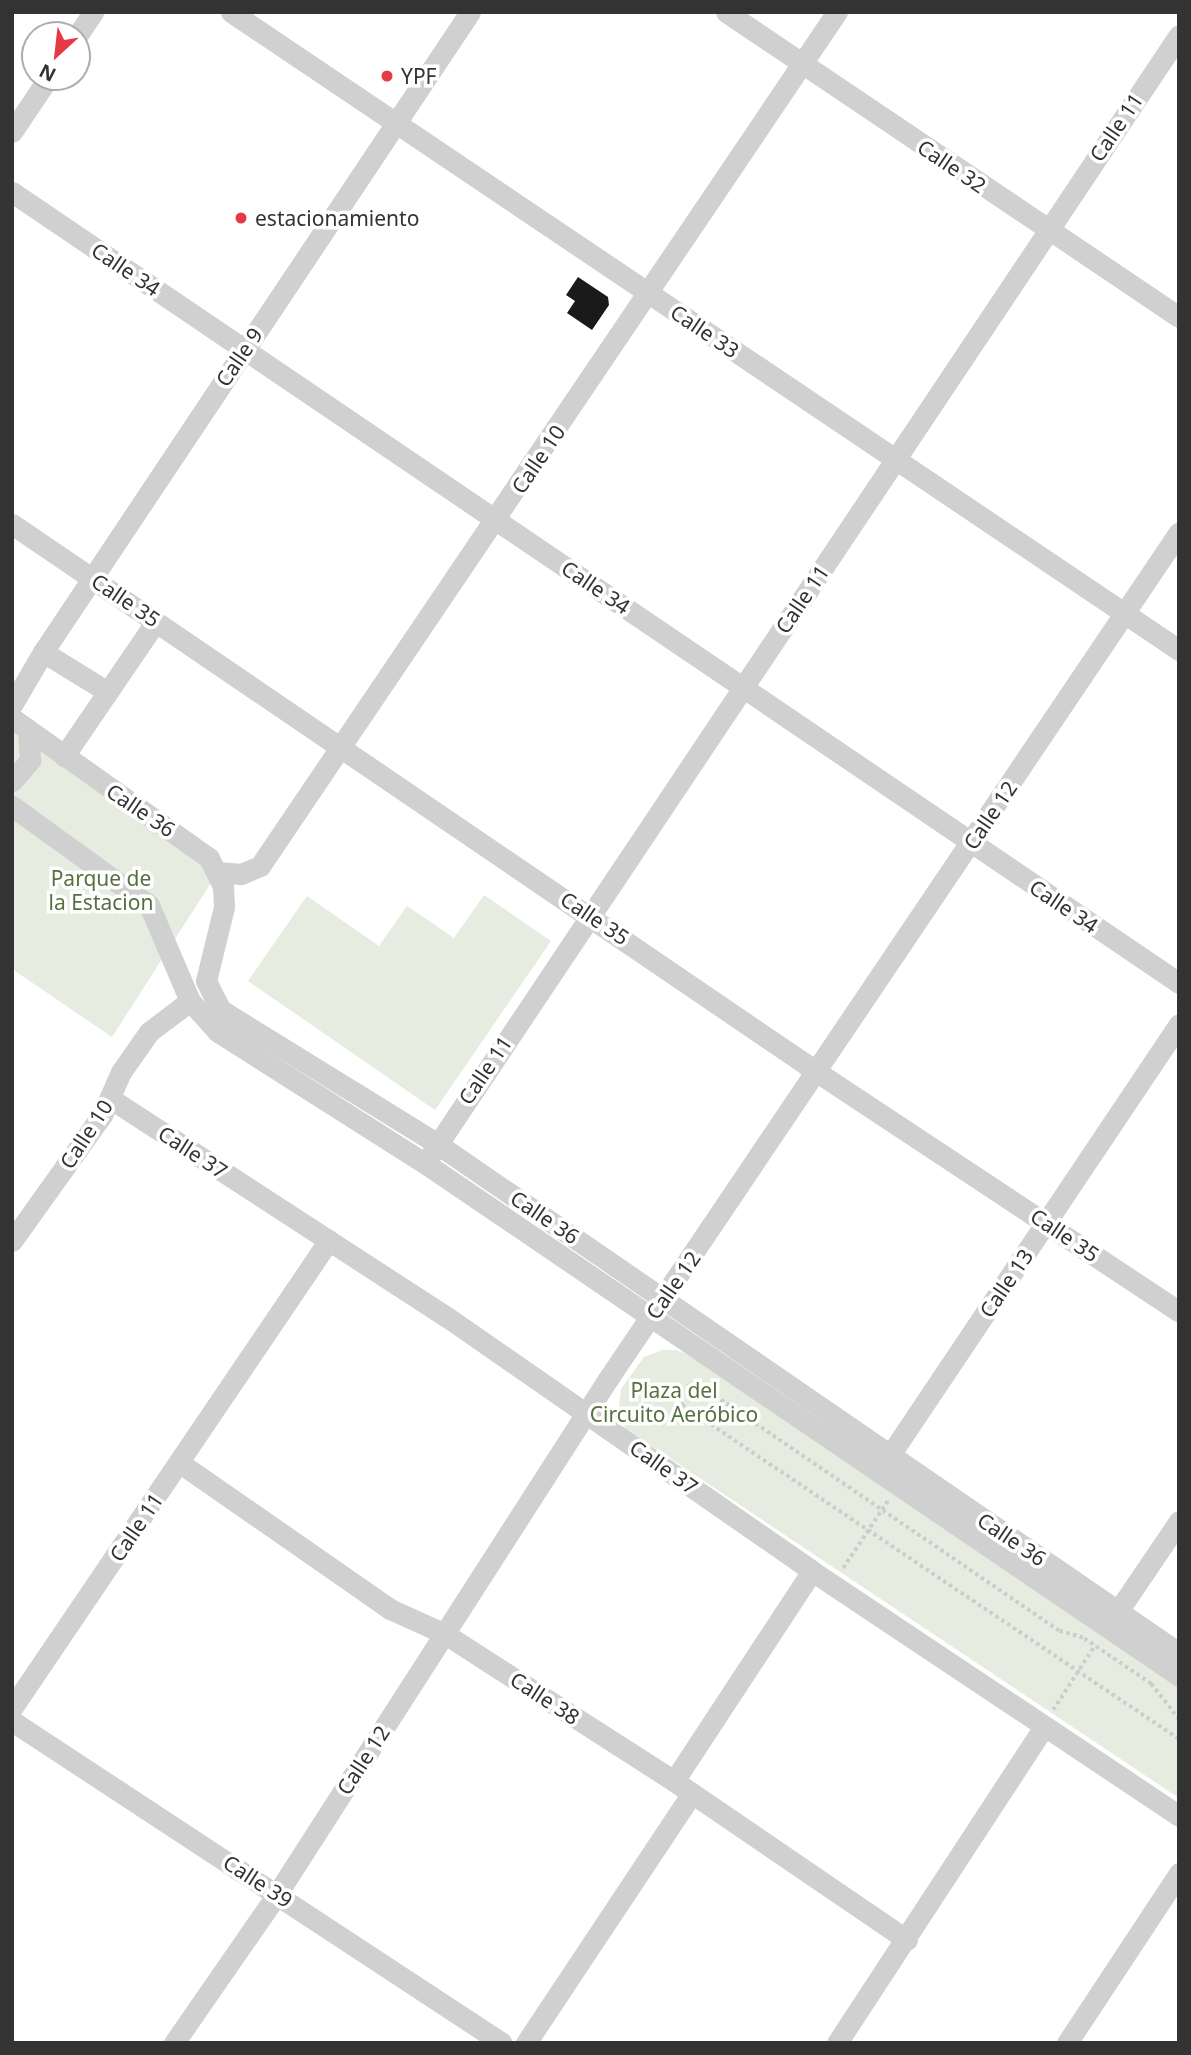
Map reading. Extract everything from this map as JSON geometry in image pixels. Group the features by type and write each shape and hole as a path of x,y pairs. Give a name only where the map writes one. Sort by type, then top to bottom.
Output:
{"street":[{"name":"Calle 33","path":"231,12 1179,650"},
{"name":"Calle 9","path":"12,705 43,652 470,12"},
{"name":"Calle 32","path":"726,12 1046,230 1179,317"},
{"name":"Calle 10","path":"218,872 241,874 260,866 498,520 837,12"},
{"name":"Calle 11","path":"426,1164 436,1143 1179,35"},
{"path":"12,132 40,91"},
{"name":"Calle 34","path":"12,192 1179,983"},
{"name":"Calle 35","path":"12,524 817,1072 1179,1312"},
{"name":"Calle 12","path":"174,2043 277,1894 589,1415 650,1315 665,1298 972,844 1179,532"},
{"path":"64,756 156,621"},
{"path":"43,652 108,692"},
{"path":"12,781 30,760 20,723"},
{"name":"Calle 36","path":"20,723 189,843 218,872 223,916 206,981 221,1010 436,1143 665,1298 884,1464 898,1485 1112,1619 1179,1653"},
{"name":"Calle 36","path":"12,806 134,890 149,905 190,1001 218,1032 426,1164 650,1315 884,1464 1112,1619 1179,1676"},
{"name":"Calle 10","path":"12,1241 111,1099 121,1072 149,1032 190,1001"},
{"name":"Calle 13","path":"884,1464 1179,1024"},
{"name":"Calle 37","path":"111,1099 329,1240 589,1415 811,1571 1179,1816"},
{"name":"Calle 11","path":"12,1708 329,1240"},
{"name":"Calle 38","path":"180,1463 390,1609 444,1634 683,1787 907,1940"},
{"path":"1112,1619 1179,1521"},
{"path":"526,2043 811,1571"},
{"name":"Calle 39","path":"12,1721 502,2043"},
{"path":"837,2043 907,1940 1044,1727"},
{"path":"1067,2043 1179,1873"}],"path":[{"path":"1179,1720 1151,1684 1094,1646 1059,1631 697,1384 681,1388 682,1405 1179,1739"},
{"path":"832,1585 898,1485"},
{"path":"1044,1727 1112,1619"}],"green space":[{"name":"Parque de la Estacion","path":"12,717 218,872 112,1037 12,969"},
{"path":"484,895 551,941 435,1110 248,981 307,896 379,946 407,906 454,938"},
{"name":"Plaza del Circuito Aeróbico","path":"662,1350 677,1350 695,1358 1179,1687 1179,1798 626,1429 618,1418 621,1389 644,1357"}],"building":[{"path":"578,277 608,297 609,305 592,330 567,313 575,301 566,295"}],"place":[{"name":"YPF","path":"387,76"},
{"name":"estacionamiento","path":"241,218"}]}
